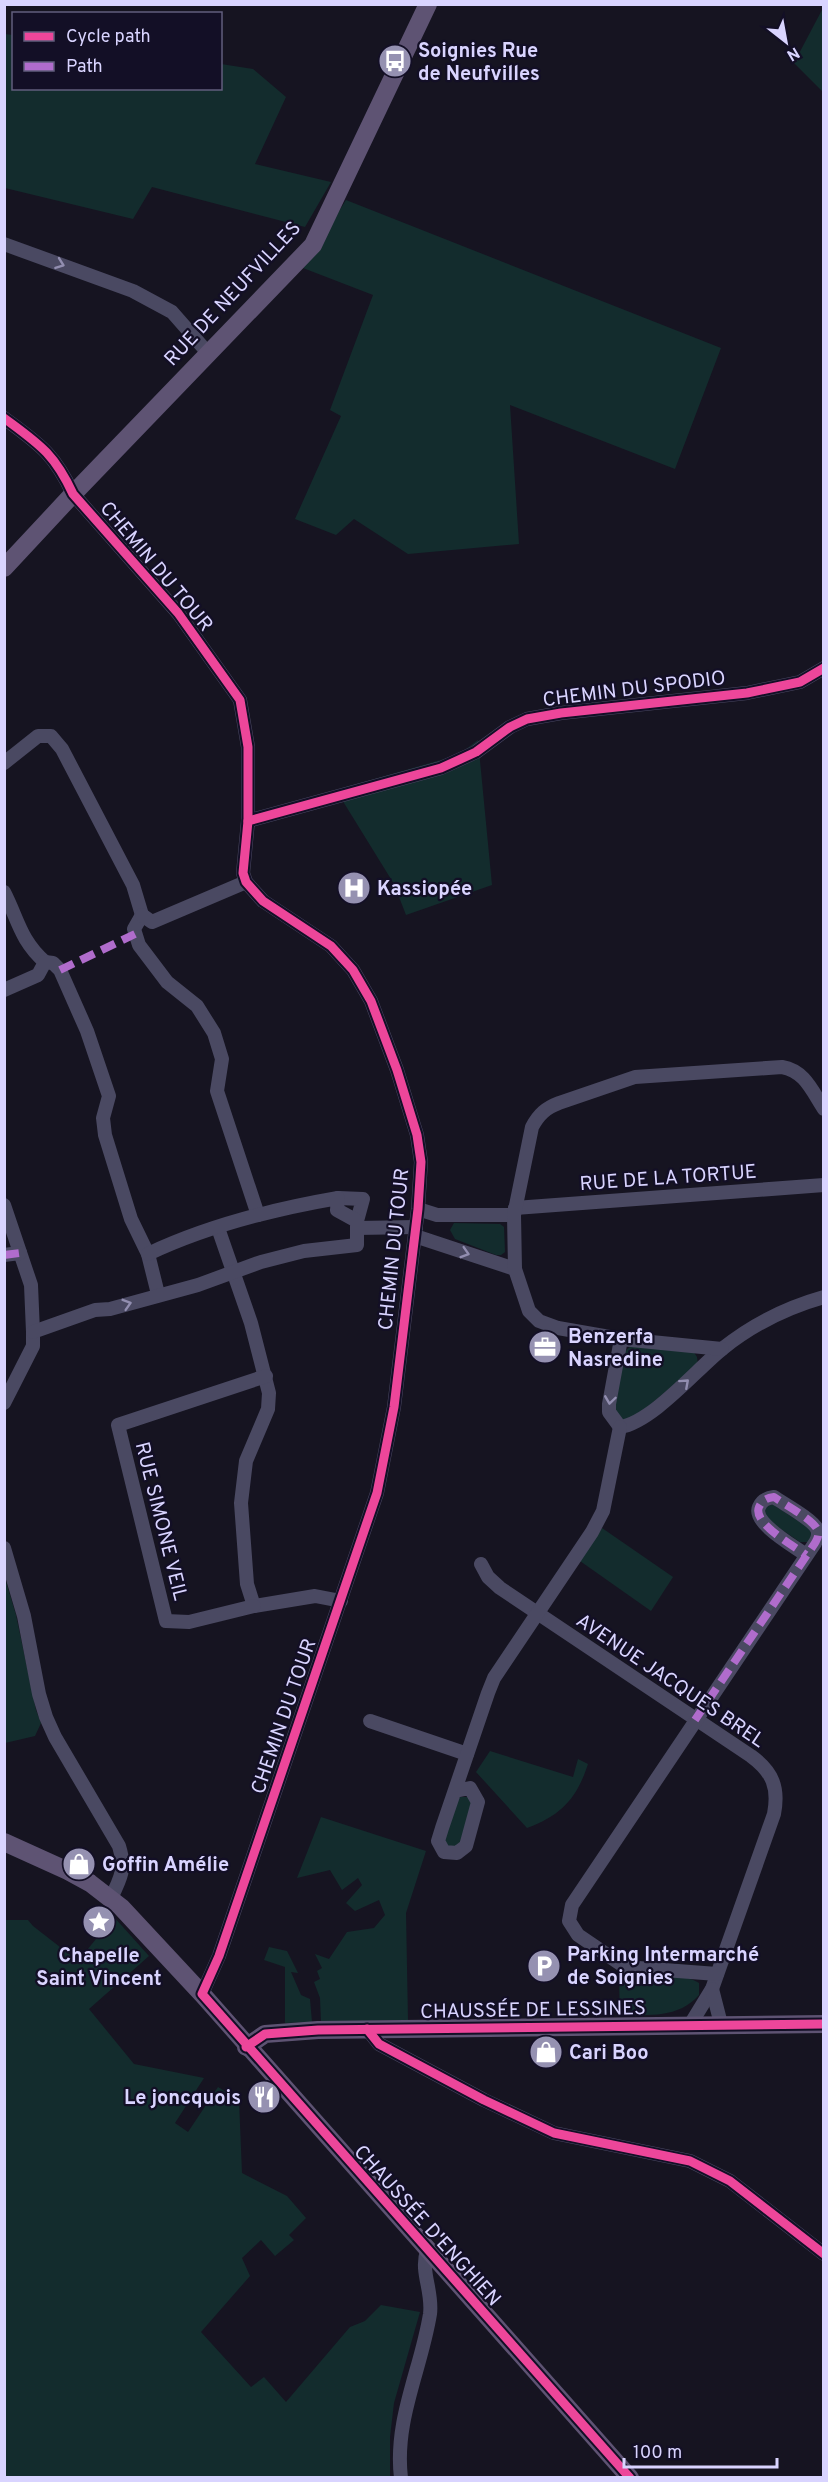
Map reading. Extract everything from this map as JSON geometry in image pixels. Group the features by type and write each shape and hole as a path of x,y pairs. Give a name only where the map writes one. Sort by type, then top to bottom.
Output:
{"main road":[{"name":"RUE DE NEUFVILLES","path":"4,568 313,245 428,4"},
{"name":"CHAUSSÉE D'ENGHIEN","path":"4,1842 68,1871 111,1898 202,1994 246,2047 630,2478"},
{"name":"CHAUSSÉE DE LESSINES","path":"246,2047 265,2034 367,2029 824,2024"}],"street":[{"path":"4,244 133,291 172,312 208,353"},
{"name":"CHEMIN DU TOUR","path":"4,418 45,448 63,473 73,494 178,613 240,700 248,747 248,820 242,862 246,882 263,901 331,946 353,970 371,1001 397,1070 417,1135 421,1162 418,1209 386,1455 377,1492 227,1934 202,1994"},
{"name":"CHEMIN DU SPODIO","path":"248,820 441,768 464,759 510,727 527,720 561,713 747,693 800,682 824,668"},
{"path":"4,763 38,736 51,736 62,748 127,875 142,915 152,922 246,882"},
{"path":"4,892 21,935 34,952 60,970 91,1042 109,1096 103,1118 105,1135 131,1220 148,1254 158,1294"},
{"path":"142,915 134,929 138,945 167,982 197,1006 214,1033 222,1059 217,1091 258,1215"},
{"path":"4,990 38,975 49,963"},
{"path":"722,1349 621,1339 558,1328 539,1322 529,1311 515,1269 515,1212 532,1126 547,1108 635,1077 783,1067 794,1069 802,1076 824,1109"},
{"name":"RUE DE LA TORTUE","path":"418,1209 437,1215 515,1212 824,1185"},
{"path":"33,1332 95,1310 110,1309 158,1294 198,1285 304,1251 357,1245 357,1225 363,1199 338,1198 293,1205 169,1244 148,1254"},
{"path":"338,1198 337,1210 357,1225 415,1232 515,1269"},
{"path":"4,1205 31,1285 33,1332 33,1346 4,1403"},
{"path":"218,1228 267,1376 269,1393 268,1409 246,1461 241,1503 247,1584 254,1606 315,1596 340,1601"},
{"path":"4,1255 20,1253"},
{"path":"620,1427 633,1425 722,1349 777,1312 824,1297"},
{"path":"454,1791 494,1678 592,1532 603,1511 620,1427 609,1412 609,1404 621,1339"},
{"name":"RUE SIMONE VEIL","path":"254,1606 189,1622 166,1621 118,1425 267,1376"},
{"path":"717,1974 625,1967 578,1935 569,1921 573,1905 818,1537 817,1529 774,1497 761,1502 757,1510 758,1517 806,1555"},
{"path":"4,1548 24,1616 39,1694 46,1717 55,1737 119,1846 124,1861 122,1873 111,1898"},
{"name":"AVENUE JACQUES BREL","path":"481,1564 488,1577 500,1588 761,1763 771,1775 776,1787 777,1800 774,1814 712,1989 690,2025"},
{"path":"370,1721 467,1754"},
{"path":"712,1989 721,2024"},
{"path":"367,2029 379,2044 484,2100 554,2133 690,2160 730,2181 824,2254"},
{"path":"401,2478 399,2446 402,2422 430,2314 430,2288 424,2261 427,2251"}],"green space":[{"path":"823,8 823,92 794,63"},
{"path":"5,34 12,35 12,90 222,90 222,64 253,69 286,97 255,164 331,182 305,227 152,187 133,219 5,188"},
{"path":"346,200 721,348 675,469 510,405 519,544 408,554 354,519 336,535 295,519 341,416 330,410 373,295 303,268"},
{"path":"478,740 492,885 406,915 394,884 336,790 458,755"},
{"path":"454,1223 500,1224 504,1227 505,1252 496,1255 455,1239 450,1230"},
{"path":"632,1345 693,1351 698,1365 634,1418 627,1421 618,1418 613,1404 623,1353"},
{"path":"774,1505 809,1528 812,1535 808,1542 800,1542 766,1519 765,1508"},
{"path":"602,1528 673,1577 651,1611 580,1561"},
{"path":"4,1575 16,1615 36,1710 41,1723 35,1736 5,1743"},
{"path":"490,1751 573,1777 578,1759 588,1764 579,1787 566,1804 550,1817 527,1828 476,1772"},
{"path":"460,1797 468,1797 473,1803 460,1845 453,1849 443,1843"},
{"path":"321,1817 426,1851 406,1913 408,2020 321,2022 320,1998 314,1982 320,1979 317,1971 322,1968 315,1954 329,1959 347,1932 374,1928 385,1915 379,1900 355,1911 346,1903 362,1885 358,1878 342,1890 330,1870 297,1878"},
{"path":"114,1917 149,1956 89,2009 134,2064 204,2078 175,2123 188,2132 218,2087 239,2100 242,2173 287,2196 306,2218 289,2235 294,2240 275,2256 261,2240 242,2258 250,2276 201,2332 251,2387 264,2377 286,2402 350,2327 365,2321 381,2305 420,2312 394,2403 390,2437 390,2477 5,2477 5,1920 28,1920 78,1961"},
{"path":"269,1947 287,1951 298,1973 291,1972 301,1995 310,1999 312,2022 285,2023 285,1967 264,1960"},
{"path":"625,1975 644,1978 672,1976 690,1979 699,1983 699,1995 691,2003 673,2012 620,2016 619,1981"}],"marked path":[{"path":"60,970 135,934"},
{"path":"4,1255 20,1253"},
{"path":"695,1720 815,1543 818,1537 818,1531 814,1525 797,1512 774,1497 763,1501 759,1507 762,1520 775,1534 806,1555"}],"cycle path":[{"path":"4,418 52,459 73,494 178,613 240,700 248,747 248,821 243,873 246,882 263,901 331,946 353,970 371,1001 397,1070 417,1135 421,1162 418,1209 394,1407 377,1493 219,1956 202,1994 630,2478"},
{"path":"248,821 441,768 476,752 510,727 527,719 561,713 747,693 800,682 824,668"},
{"path":"246,2047 265,2034 318,2030 824,2024"},
{"path":"367,2029 379,2044 484,2100 554,2133 690,2161 730,2181 824,2254"}],"place":[{"name":"Soignies Rue de Neufvilles","path":"395,61"},
{"name":"Kassiopée","path":"354,888"},
{"name":"Benzerfa Nasredine","path":"545,1347"},
{"name":"Goffin Amélie","path":"79,1864"},
{"name":"Chapelle Saint Vincent","path":"99,1922"},
{"name":"Parking Intermarché de Soignies","path":"544,1966"},
{"name":"Cari Boo","path":"546,2052"},
{"name":"Le joncquois","path":"264,2097"}]}
